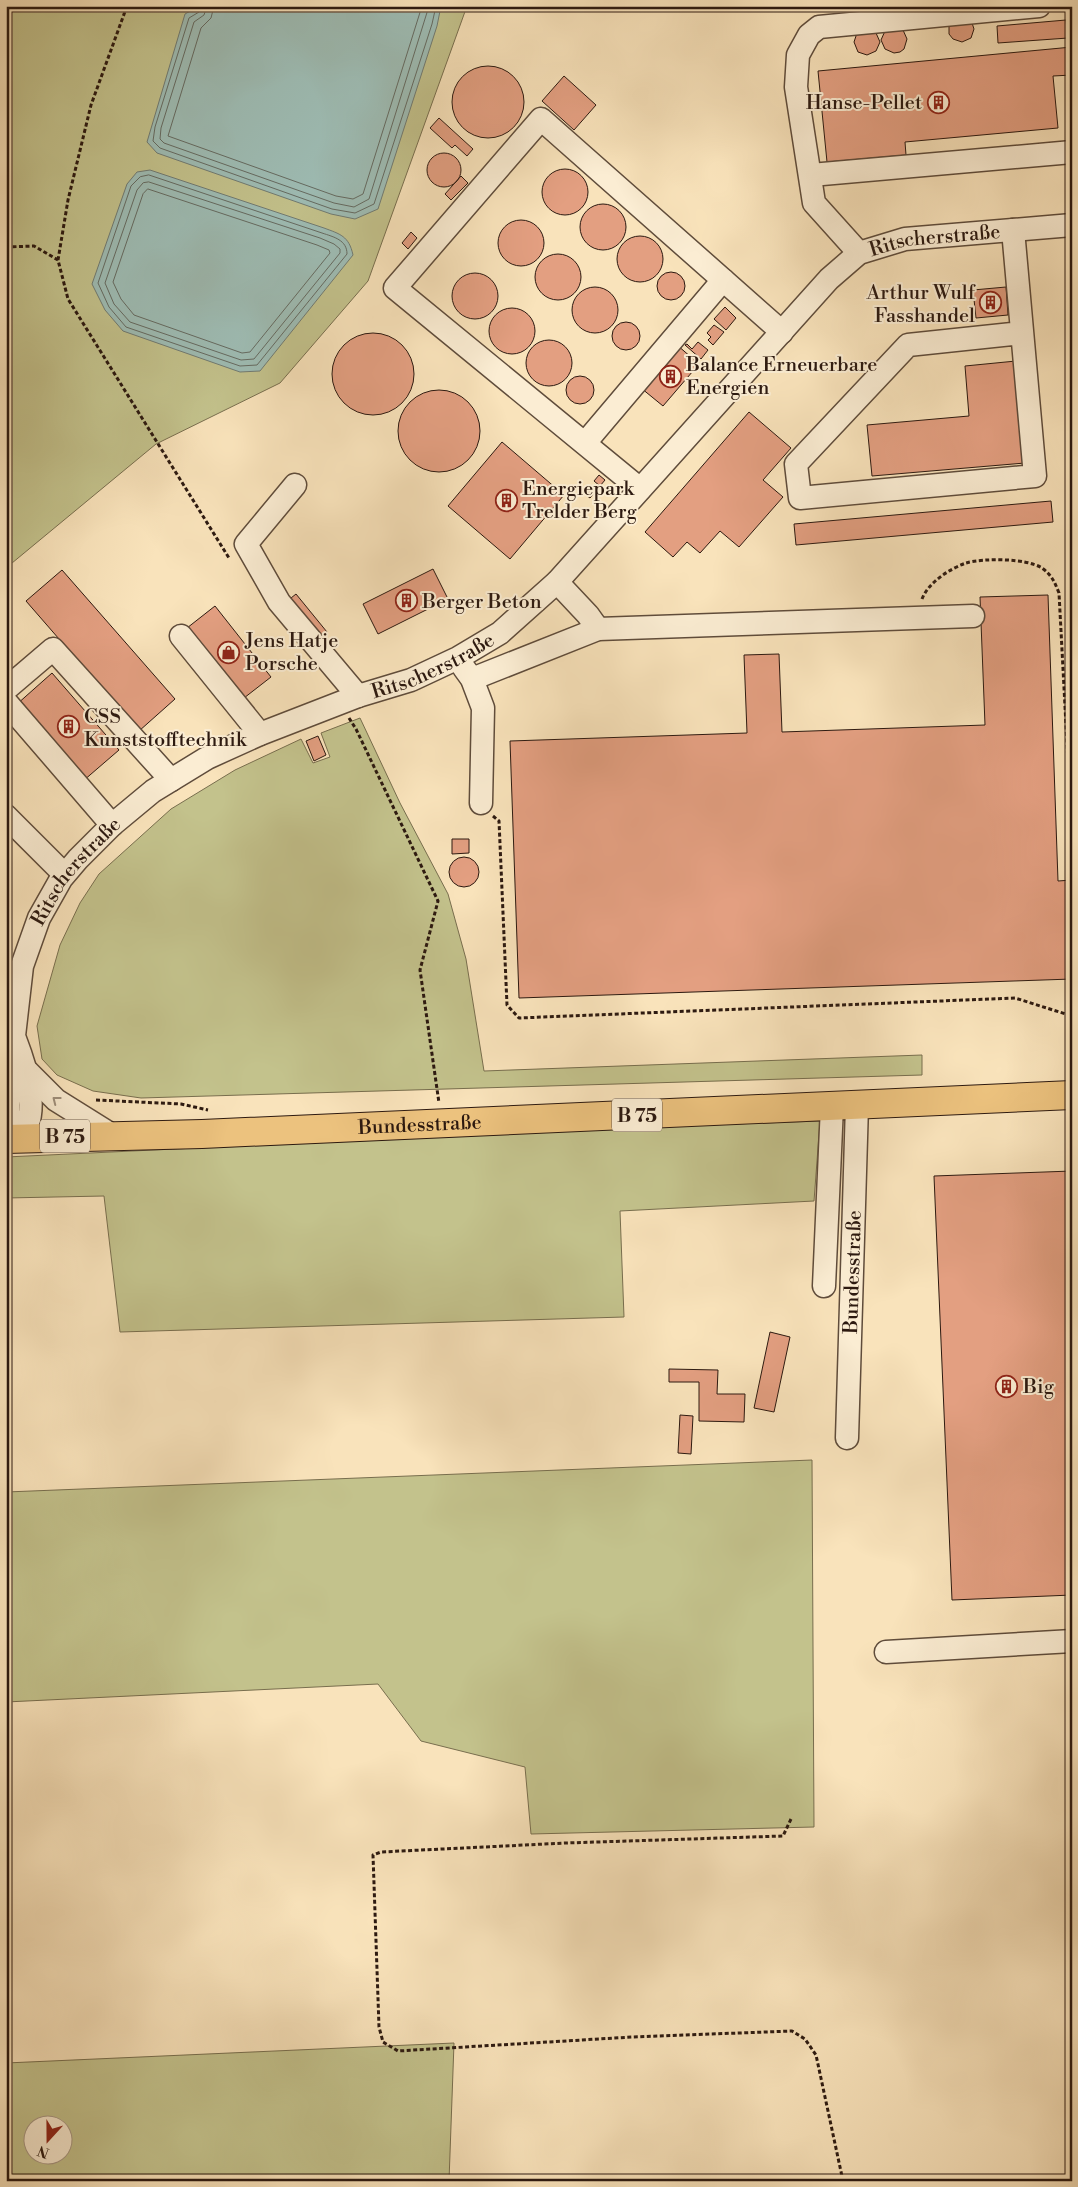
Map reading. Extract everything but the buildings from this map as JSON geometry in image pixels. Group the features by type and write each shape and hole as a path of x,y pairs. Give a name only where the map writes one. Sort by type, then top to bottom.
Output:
{"main road":[{"name":"Bundesstraße","path":"12,1139 202,1134 1072,1095"}],"street":[{"path":"859,253 814,203 796,87 798,55 809,34 819,27 1039,6"},
{"path":"640,488 395,288 541,119 782,332"},
{"path":"811,175 1072,152"},
{"name":"Ritscherstraße","path":"12,1139 8,1111 10,1071 15,1039 13,978 32,935 64,874 112,825 153,791 207,758 260,734 349,700 411,680 458,658 500,633 557,582 829,279 859,253 905,239 1072,225"},
{"path":"1013,230 1035,476 800,498 796,464 908,345 1022,333"},
{"path":"585,443 723,280"},
{"path":"295,485 246,544 279,602 349,700"},
{"path":"557,582 588,615 598,629"},
{"path":"472,679 598,629 974,616"},
{"path":"181,636 260,734"},
{"path":"6,689 53,649 171,780"},
{"path":"458,658 472,679 484,708 481,802"},
{"path":"6,702 112,825"},
{"path":"6,816 64,874"},
{"name":"Ritscherstraße","path":"6,1066 15,1039"},
{"name":"Ritscherstraße","path":"12,1139 27,1127 30,1116 28,1072 15,1039"},
{"name":"Ritscherstraße","path":"28,1072 56,1100 112,1135"},
{"name":"Bundesstraße","path":"824,1286 845,1106"},
{"name":"Bundesstraße","path":"845,1106 846,1438"},
{"path":"886,1652 1072,1641"}],"path":[{"path":"127,6 91,105 68,200 58,260 68,299 230,559"},
{"path":"6,247 34,246 58,260"},
{"path":"921,618 922,598 929,588 942,575 966,563 1023,560 1041,567 1053,578 1059,593 1072,839"},
{"path":"349,700 356,729 438,901 420,970 439,1103 440,1124"},
{"path":"481,802 498,821 507,1005 519,1018 1015,998 1072,1016"},
{"path":"791,1819 783,1836 766,1838 566,1843 381,1852 374,1855 379,2027 383,2042 398,2051 613,2038 792,2031 805,2039 816,2056 843,2181"}],"shaded area":[{"path":"6,6 467,6 368,281 280,383 156,444 6,568"},
{"path":"360,718 400,803 448,894 466,959 484,1071 922,1055 922,1075 141,1098 93,1091 57,1075 42,1059 37,1026 60,945 80,903 99,874 171,809 235,770 301,739 313,763 330,757 321,733"},
{"path":"820,1121 814,1201 620,1211 624,1317 120,1332 104,1196 6,1198 6,1157 618,1128"},
{"path":"812,1460 814,1827 531,1834 525,1767 421,1741 378,1684 6,1702 6,1492"},
{"path":"454,2043 449,2181 6,2181 6,2063"}],"water":[{"path":"199,6 441,6 437,26 378,209 355,219 331,214 157,153 147,142 185,14"},
{"path":"150,170 324,228 339,234 349,244 353,255 260,371 240,372 123,331 105,310 92,284 127,184 137,172"}],"place":[{"name":"Hanse-Pellet","path":"938,102"},
{"name":"Arthur Wulf Fasshandel","path":"991,303"},
{"name":"Balance Erneuerbare Energien","path":"670,376"},
{"name":"Energiepark Trelder Berg","path":"506,500"},
{"name":"Berger Beton","path":"406,601"},
{"name":"Jens Hatje Porsche","path":"229,652"},
{"name":"CSS Kunststofftechnik","path":"68,727"},
{"name":"Big","path":"1007,1386"}]}
